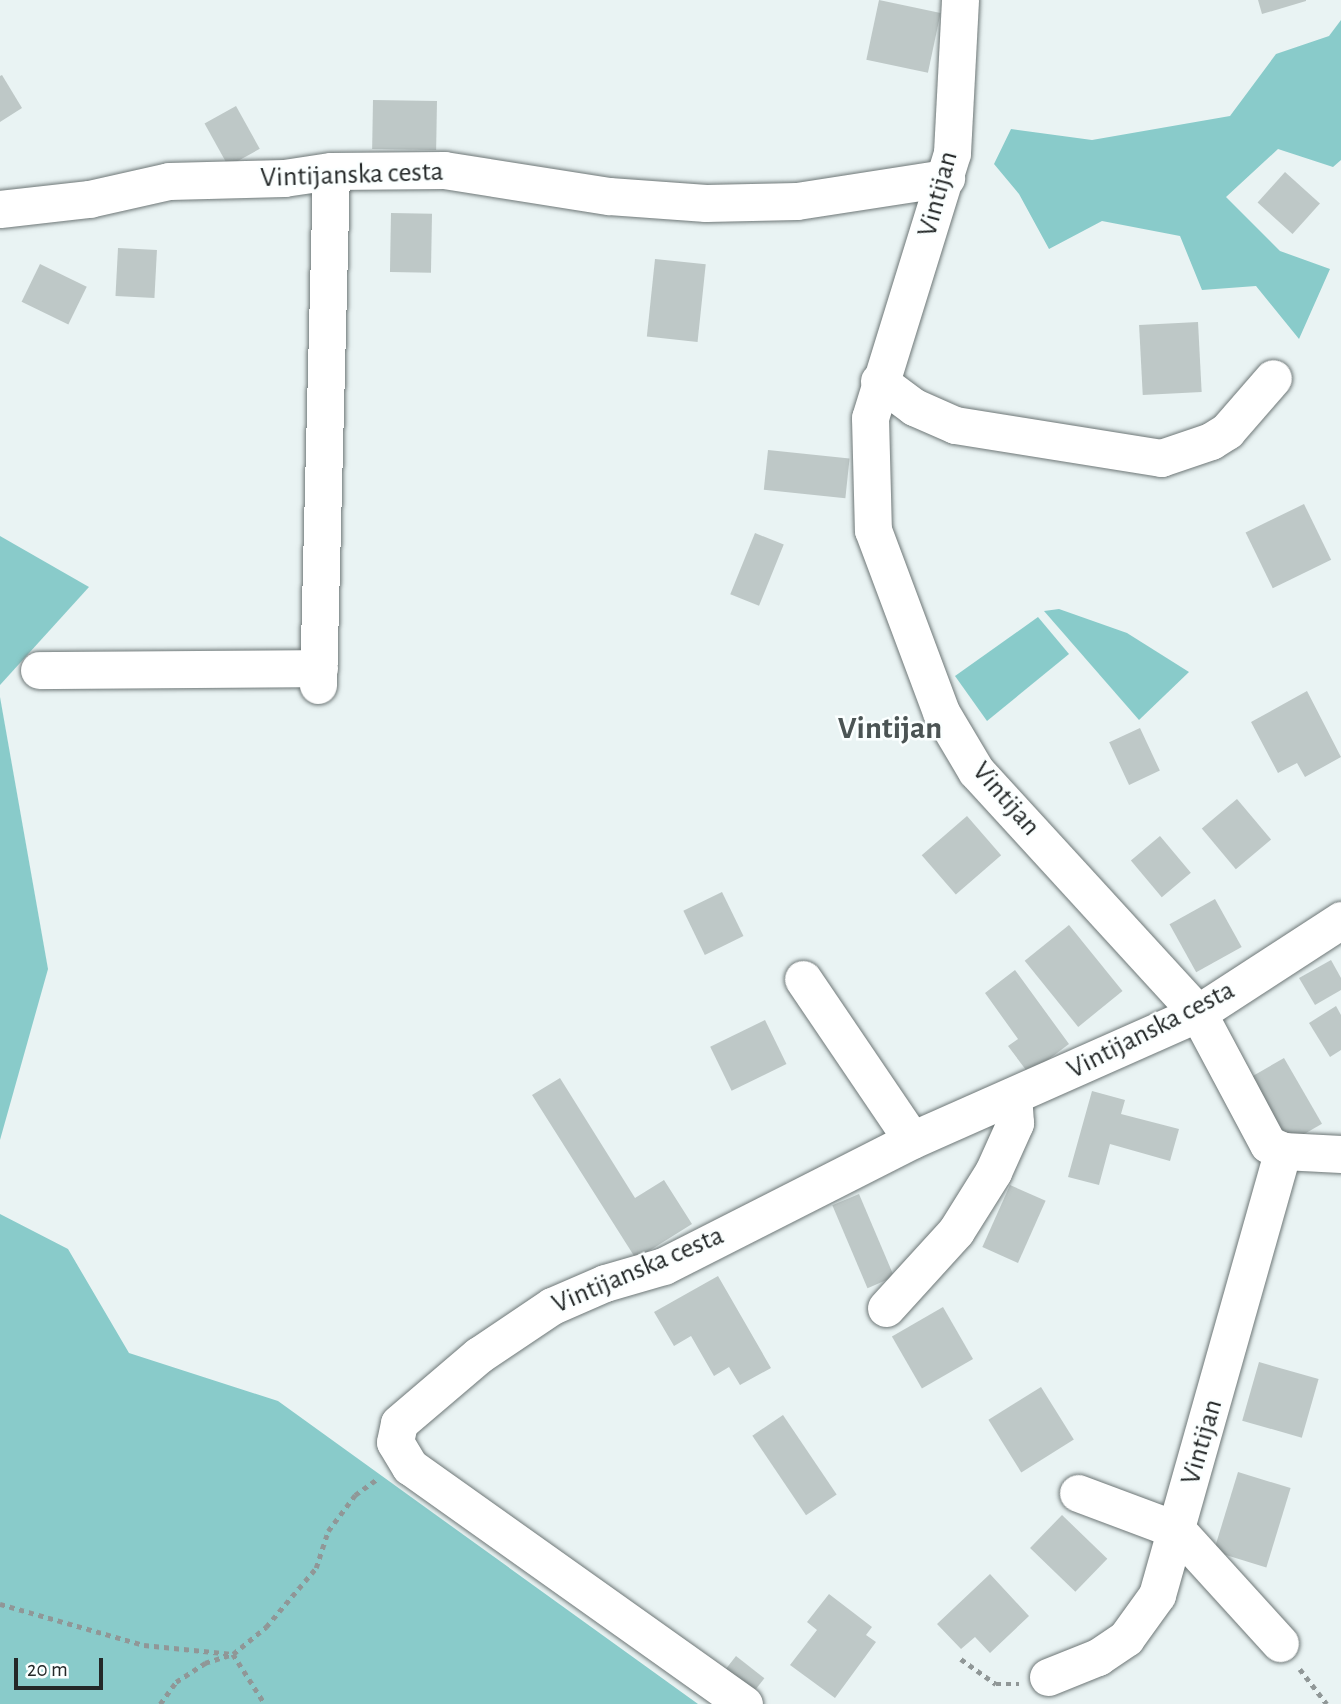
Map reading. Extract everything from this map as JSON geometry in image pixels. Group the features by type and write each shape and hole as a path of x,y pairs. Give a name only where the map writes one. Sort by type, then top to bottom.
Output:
{"street":[{"name":"Vintijan","path":"960,0 960,53 946,178 879,381 869,434 873,530 942,712 976,771 1198,1013 1259,1134 1274,1149 1283,1152 1157,1595 1138,1627 1098,1657 1048,1677"},
{"name":"Vintijanska cesta","path":"0,209 89,199 169,181 284,178 331,171 444,170 609,196 706,203 797,201 946,178"},
{"path":"39,670 318,677 331,171"},
{"path":"879,381 914,407 955,425 1161,458 1211,441 1227,431 1273,378"},
{"name":"Vintijanska cesta","path":"744,1704 410,1467 399,1453 396,1431 405,1416 479,1355 552,1306 605,1283 664,1266 912,1140 1198,1013 1341,920"},
{"path":"803,979 912,1140"},
{"path":"886,1308 956,1231 993,1172 1015,1123 1013,1097"},
{"path":"1283,1152 1341,1154"},
{"path":"1078,1493 1177,1530 1280,1643"}],"path":[{"path":"160,1704 176,1682 205,1663 233,1654 294,1598 316,1568 328,1531 355,1495 384,1473"},
{"path":"0,1604 144,1645 233,1654"},
{"path":"1280,1643 1327,1704"},
{"path":"233,1654 265,1704"},
{"path":"961,1659 996,1684 1048,1677"}],"shaded area":[{"path":"1341,20 1341,160 1333,167 1278,149 1226,197 1280,251 1330,269 1299,339 1256,286 1202,290 1180,236 1102,221 1049,249 1019,194 994,164 1011,129 1092,140 1230,116 1276,54 1329,36"},
{"path":"0,536 89,587 0,685"},
{"path":"1059,609 1127,633 1189,672 1139,720 1044,611"},
{"path":"1038,617 1069,654 987,721 955,676"},
{"path":"0,697 48,969 0,1140"},
{"path":"0,1214 68,1249 129,1353 278,1401 698,1704 0,1704"}],"building":[{"path":"879,0 941,13 928,73 866,60"},
{"path":"1258,0 1306,0 1306,1 1262,14"},
{"path":"2,75 22,108 0,122 0,76"},
{"path":"373,100 437,101 436,150 372,149"},
{"path":"236,106 260,149 228,166 205,123"},
{"path":"1285,172 1320,203 1292,234 1258,202"},
{"path":"391,213 432,214 431,273 390,272"},
{"path":"118,248 157,250 154,298 115,296"},
{"path":"655,259 706,264 698,342 647,337"},
{"path":"40,264 87,287 68,325 22,302"},
{"path":"1198,322 1202,392 1143,395 1139,325"},
{"path":"768,450 850,459 845,498 764,490"},
{"path":"1304,504 1331,560 1273,588 1246,532"},
{"path":"755,533 784,545 759,606 730,594"},
{"path":"1307,691 1341,757 1305,777 1297,763 1278,773 1251,722"},
{"path":"1140,728 1160,771 1129,785 1109,742"},
{"path":"1237,799 1271,840 1236,869 1202,829"},
{"path":"967,816 1001,855 956,895 922,855"},
{"path":"1160,836 1191,873 1162,897 1131,860"},
{"path":"722,892 743,936 705,955 683,911"},
{"path":"1215,899 1242,947 1196,972 1170,924"},
{"path":"1069,925 1122,991 1078,1027 1025,961"},
{"path":"1331,960 1341,978 1341,990 1315,1005 1299,978"},
{"path":"1015,970 1069,1044 1029,1074 1008,1046 1018,1039 985,993"},
{"path":"1336,1006 1341,1015 1341,1050 1330,1057 1309,1023"},
{"path":"765,1020 786,1064 732,1091 710,1047"},
{"path":"1284,1058 1322,1124 1288,1143 1250,1078"},
{"path":"560,1078 635,1198 664,1180 692,1224 636,1259 532,1095"},
{"path":"1092,1091 1125,1100 1121,1114 1179,1129 1170,1161 1110,1144 1099,1185 1068,1177"},
{"path":"1010,1185 1046,1201 1018,1263 982,1247"},
{"path":"859,1194 894,1277 867,1288 832,1205"},
{"path":"718,1276 771,1368 740,1385 729,1367 714,1376 691,1336 674,1346 654,1312"},
{"path":"943,1307 973,1359 922,1388 892,1336"},
{"path":"1259,1362 1319,1379 1302,1438 1242,1421"},
{"path":"1041,1387 1074,1440 1021,1472 988,1420"},
{"path":"783,1415 837,1495 806,1515 752,1436"},
{"path":"1238,1472 1291,1488 1266,1567 1214,1551"},
{"path":"1062,1515 1107,1559 1075,1592 1030,1548"},
{"path":"990,1574 1029,1616 990,1653 975,1637 961,1649 937,1624"},
{"path":"829,1594 872,1627 866,1635 876,1642 835,1698 790,1665 817,1630 807,1622"},
{"path":"736,1656 764,1678 751,1695 723,1673"}],"district":[{"name":"Vintijan","path":"890,728"}]}
